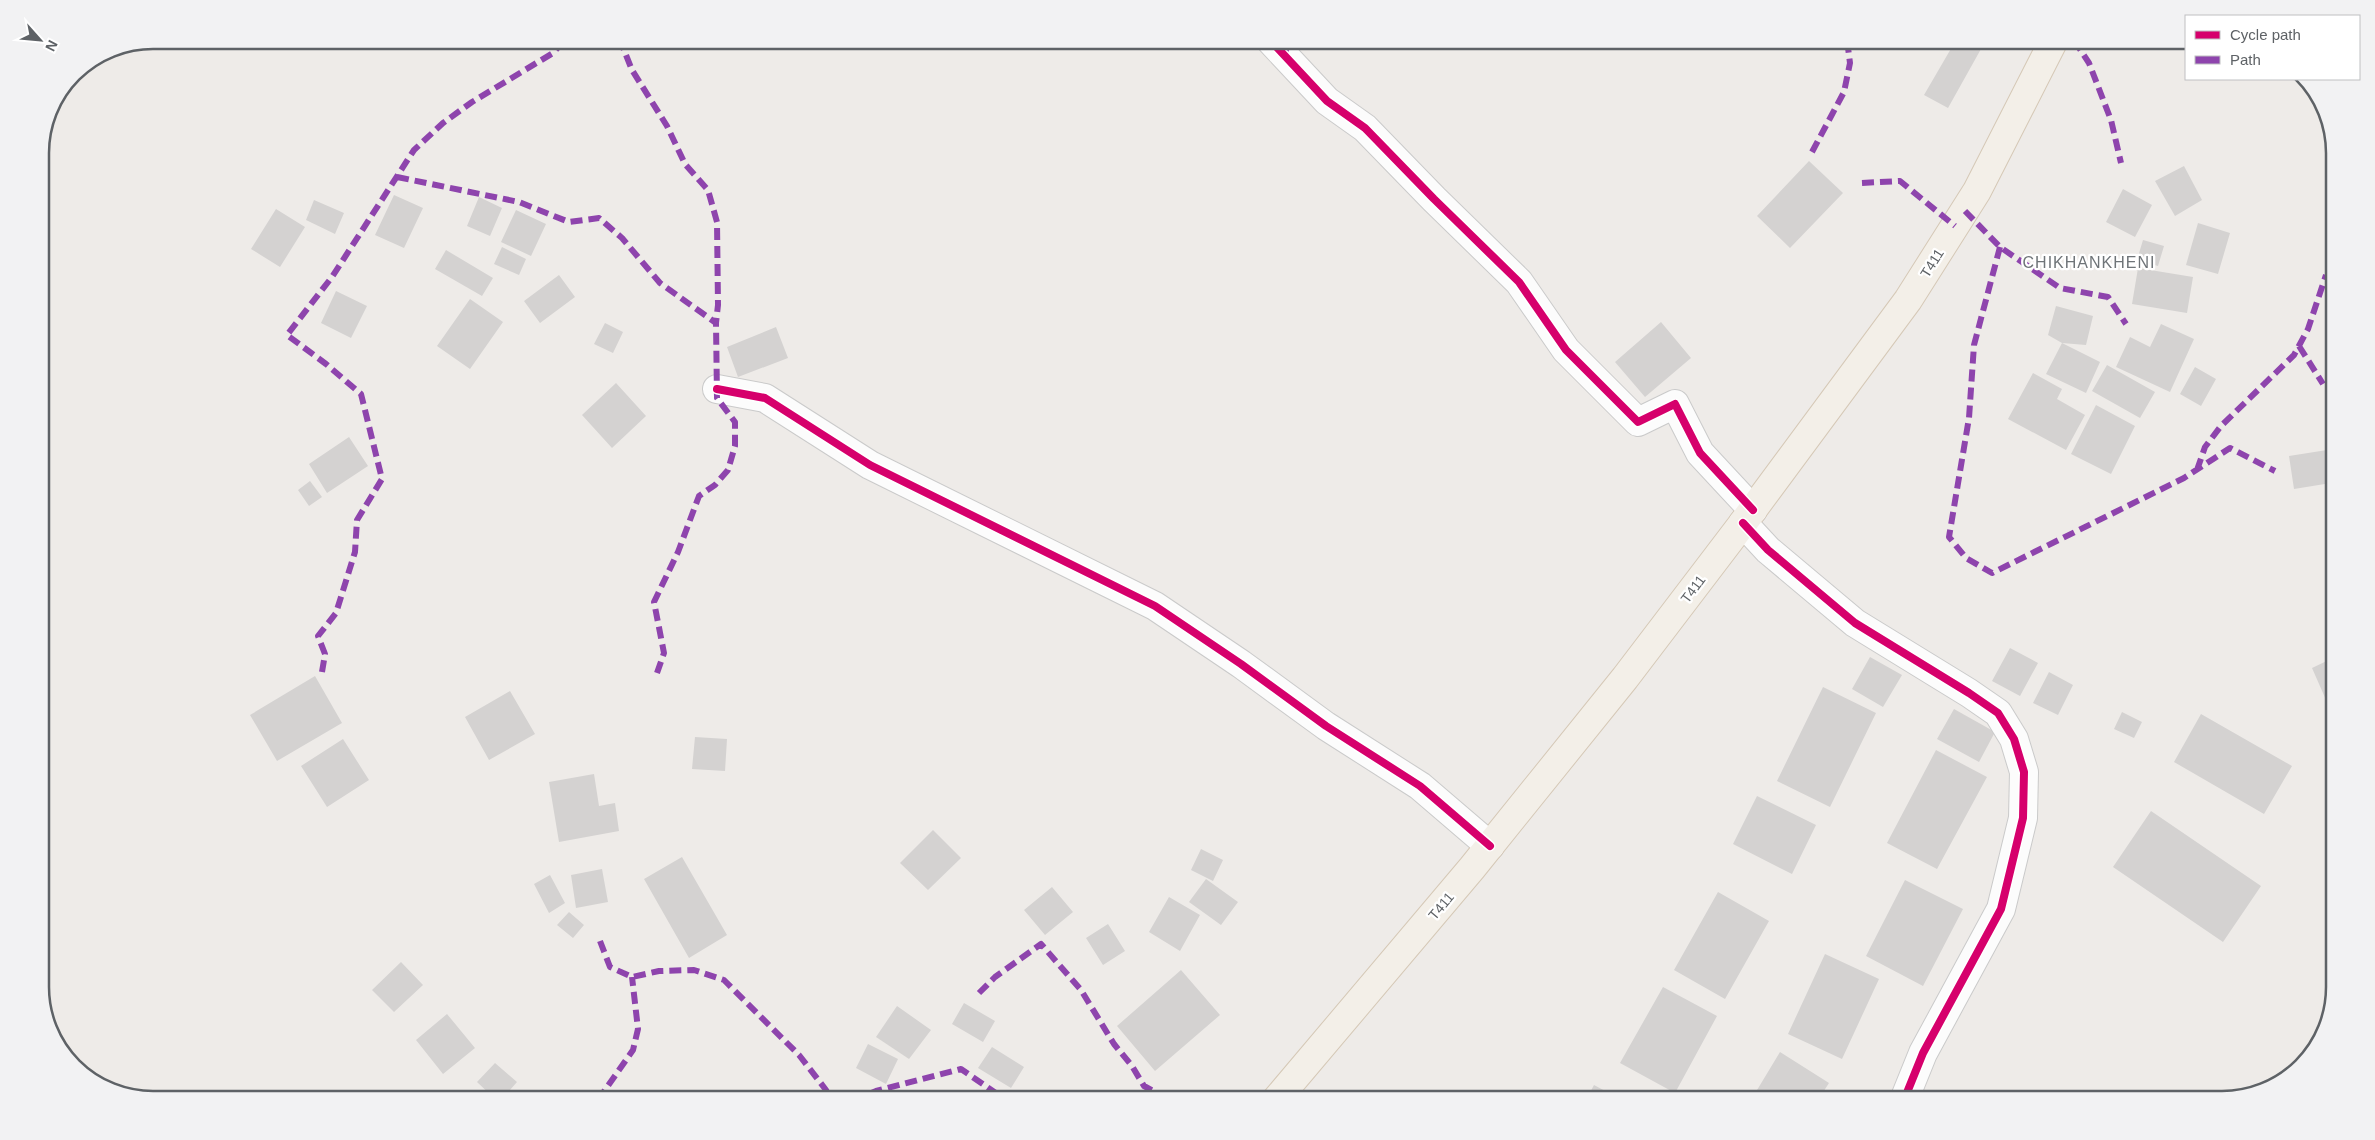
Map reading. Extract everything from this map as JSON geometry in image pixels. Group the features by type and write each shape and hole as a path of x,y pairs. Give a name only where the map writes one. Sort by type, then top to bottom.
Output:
{"main road":[{"name":"T411","path":"1284,1091 1490,846 1625,678 1908,300 1977,191 2049,49"}],"street":[{"path":"1278,49 1321,94 1365,128 1434,200 1519,282 1566,350 1638,422 1675,404 1700,453 1748,516 1768,550 1855,623 1998,713 2014,739 2024,772 2023,818 2001,909 1923,1053 1908,1091"},
{"path":"717,389 765,398 870,465 1155,606 1241,664 1326,726 1420,786 1490,846"}],"building":[{"path":"1951,49 1981,49 1948,108 1924,95"},
{"path":"1809,161 1843,193 1790,248 1757,216"},
{"path":"2184,166 2202,200 2175,216 2155,181"},
{"path":"2123,189 2152,205 2135,237 2106,222"},
{"path":"394,195 423,208 404,248 375,235"},
{"path":"479,197 502,208 490,236 467,226"},
{"path":"314,200 344,213 335,234 306,220"},
{"path":"276,209 305,227 280,267 251,249"},
{"path":"516,210 546,224 531,256 501,242"},
{"path":"2198,223 2230,233 2218,274 2186,265"},
{"path":"2143,240 2164,246 2158,266 2137,260"},
{"path":"502,247 526,259 519,275 494,264"},
{"path":"446,250 493,278 482,296 435,269"},
{"path":"2138,268 2193,277 2187,313 2132,304"},
{"path":"559,275 575,297 540,323 524,301"},
{"path":"336,291 367,306 351,338 321,323"},
{"path":"470,299 503,322 470,369 437,346"},
{"path":"2056,306 2093,316 2086,345 2062,343 2048,335"},
{"path":"1661,322 1691,358 1645,397 1615,362"},
{"path":"605,323 623,332 613,353 594,344"},
{"path":"2161,324 2194,339 2170,392 2116,367 2130,337 2150,347"},
{"path":"776,327 788,358 738,377 727,347"},
{"path":"2062,343 2100,362 2086,393 2046,374"},
{"path":"2107,365 2155,392 2140,418 2092,391"},
{"path":"2195,367 2216,379 2201,406 2180,394"},
{"path":"2033,373 2062,389 2057,399 2085,415 2066,450 2008,419"},
{"path":"616,383 646,416 612,448 582,415"},
{"path":"2096,405 2135,426 2111,474 2071,454"},
{"path":"349,437 368,466 327,493 309,464"},
{"path":"2326,450 2326,484 2294,489 2289,456"},
{"path":"310,481 322,497 309,506 298,490"},
{"path":"2010,648 2038,663 2020,696 1992,681"},
{"path":"1870,657 1902,675 1883,707 1852,689"},
{"path":"2326,661 2326,700 2312,668"},
{"path":"2049,672 2073,685 2058,715 2033,703"},
{"path":"315,676 342,723 277,761 250,715"},
{"path":"1823,687 1876,713 1830,807 1777,781"},
{"path":"510,691 535,734 489,760 465,717"},
{"path":"1954,709 1995,732 1979,762 1937,739"},
{"path":"2122,712 2142,722 2134,738 2114,729"},
{"path":"2201,714 2292,766 2264,814 2174,762"},
{"path":"695,737 727,739 725,771 692,769"},
{"path":"343,739 369,780 327,807 301,766"},
{"path":"1936,750 1987,777 1937,869 1887,843"},
{"path":"594,774 599,806 615,803 619,831 559,842 549,782"},
{"path":"1757,796 1816,825 1792,874 1733,844"},
{"path":"2151,811 2261,886 2223,942 2113,867"},
{"path":"933,830 961,858 928,890 900,863"},
{"path":"1201,849 1223,860 1213,881 1191,870"},
{"path":"682,857 727,935 689,958 644,879"},
{"path":"602,869 608,902 576,908 571,875"},
{"path":"550,875 565,903 549,913 534,884"},
{"path":"1206,879 1238,902 1221,925 1189,902"},
{"path":"1905,880 1963,909 1923,986 1866,956"},
{"path":"1052,887 1073,912 1045,935 1024,910"},
{"path":"1718,892 1769,921 1725,999 1674,970"},
{"path":"1169,897 1200,915 1180,951 1149,932"},
{"path":"569,912 584,925 573,938 557,925"},
{"path":"1108,924 1125,951 1103,965 1086,938"},
{"path":"1825,954 1879,979 1842,1059 1788,1034"},
{"path":"401,962 423,985 394,1012 372,990"},
{"path":"1181,970 1220,1015 1155,1071 1117,1026"},
{"path":"1663,987 1717,1016 1676,1091 1671,1091 1620,1063"},
{"path":"964,1003 995,1021 983,1042 952,1024"},
{"path":"897,1006 931,1030 909,1059 876,1037"},
{"path":"447,1014 475,1048 443,1074 416,1040"},
{"path":"868,1044 898,1059 886,1084 856,1068"},
{"path":"992,1047 1024,1067 1011,1088 978,1068"},
{"path":"1780,1052 1829,1083 1824,1091 1756,1091"},
{"path":"495,1063 517,1082 509,1091 486,1091 477,1082"},
{"path":"1594,1085 1605,1091 1591,1091"}],"marked path":[{"path":"322,672 325,654 318,636 336,613 355,552 357,520 382,479 361,394 326,364 287,335 332,277 414,150 443,123 472,102 557,49"},
{"path":"397,177 519,202 569,222 599,218 622,238 660,283 716,323 718,305 717,222 708,190 685,164 667,126 632,70 624,49"},
{"path":"1284,56 1286,49"},
{"path":"1812,152 1844,92 1850,63 1848,49"},
{"path":"2080,49 2089,63 2111,120 2121,163"},
{"path":"1862,183 1900,181 1955,226"},
{"path":"1965,211 2000,247 2060,288 2108,297 2126,324"},
{"path":"2000,247 1974,345 1969,418 1949,537 1966,558 1992,573 2184,478 2230,448 2275,471"},
{"path":"2197,470 2205,447 2221,426 2294,355 2308,329 2326,275"},
{"path":"657,673 664,653 654,602 678,552 699,496 715,485 728,470 735,446 735,422 717,398 716,323"},
{"path":"2299,346 2323,384"},
{"path":"600,941 610,967 632,977 659,971 694,970 724,980 799,1055 826,1091"},
{"path":"979,993 995,977 1041,944 1081,990 1114,1044 1132,1066 1144,1086 1153,1091"},
{"path":"604,1091 633,1050 638,1029 632,977"},
{"path":"876,1091 961,1069 993,1091"}],"cycle path":[{"path":"1278,49 1327,101 1365,128 1519,282 1566,350 1638,422 1675,404 1700,453 1753,510"},
{"path":"717,389 765,398 870,465 1155,606 1241,664 1326,726 1420,786 1490,846"},
{"path":"1743,523 1768,550 1855,623 1998,713 2014,739 2024,772 2023,818 2001,909 1923,1053 1908,1091"}],"district":[{"name":"CHIKHANKHENI","path":"2089,262"}]}
